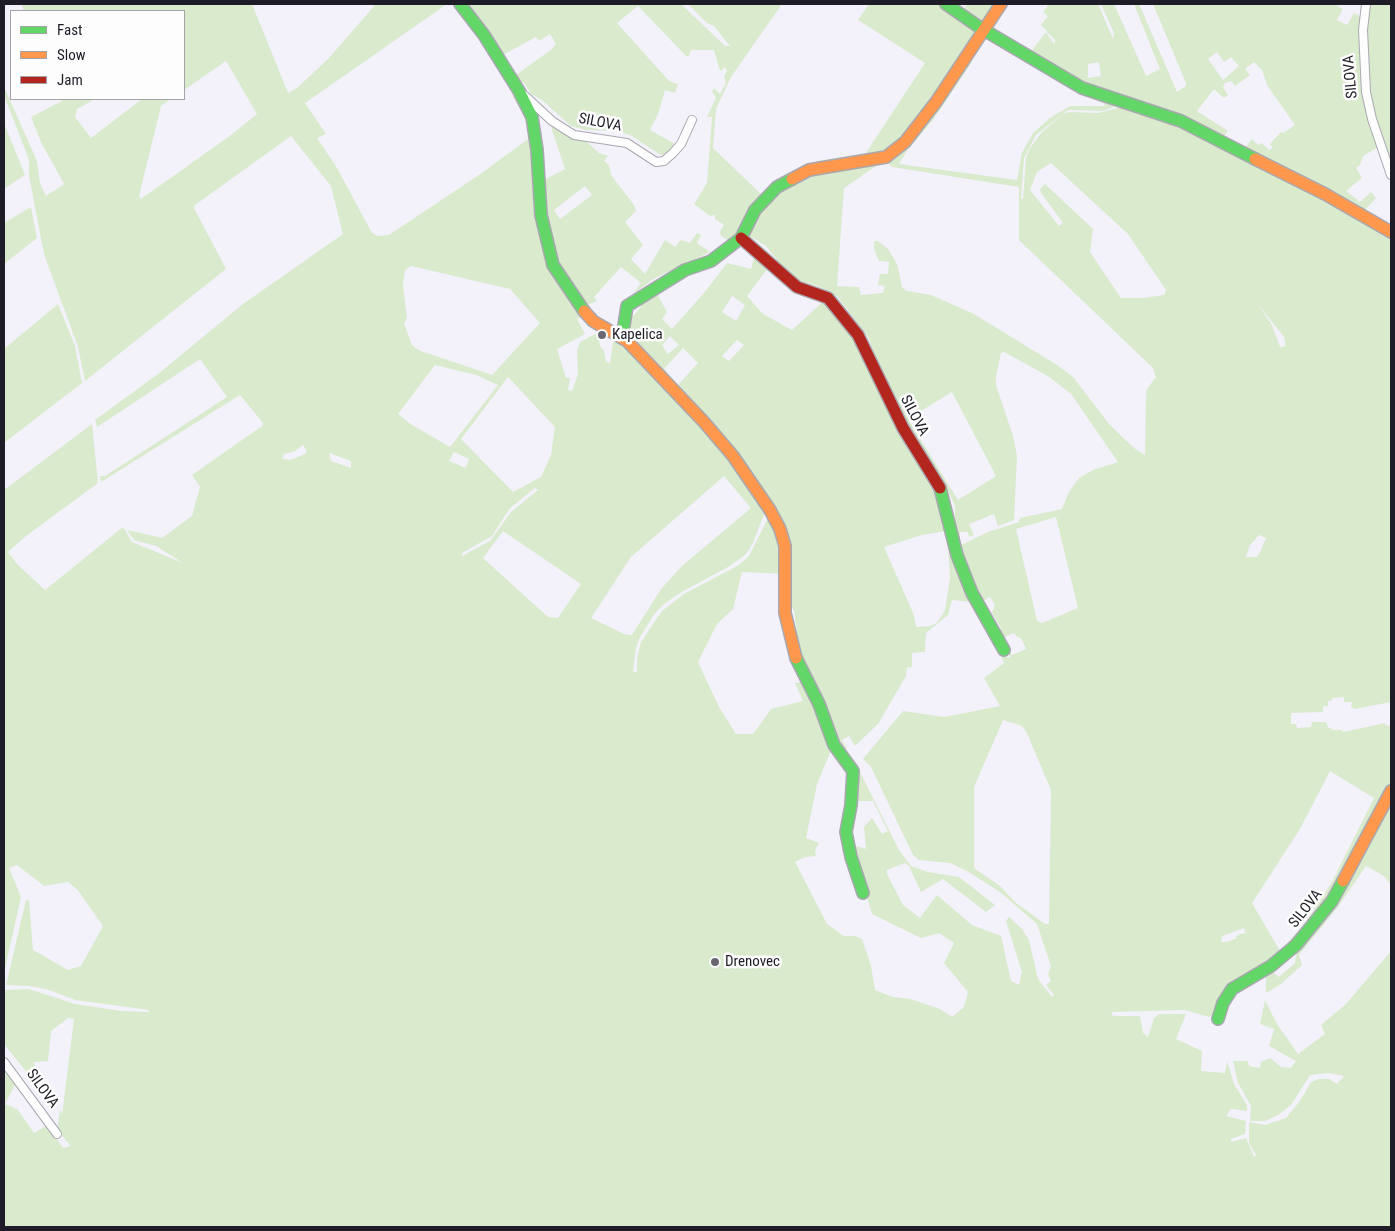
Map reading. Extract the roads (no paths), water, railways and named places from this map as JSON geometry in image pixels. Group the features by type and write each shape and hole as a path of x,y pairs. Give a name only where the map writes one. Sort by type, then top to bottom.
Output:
{"street":[{"path":"460,4 484,35 532,117 537,150 541,215 553,265 576,302 588,314 622,338 649,364 733,456 770,510 780,529 785,546 785,613 798,664 819,704 834,745 853,771 851,804 846,832 851,857 863,893"},
{"path":"946,4 984,30 1082,88 1181,121 1333,198 1391,232"},
{"path":"622,338 627,306 685,270 711,261 742,238 755,210 777,187 809,170 886,157 905,142 936,102 1001,4"},
{"name":"SILOVA","path":"1366,4 1363,30 1366,92 1372,119 1391,175"},
{"name":"SILOVA","path":"518,91 552,121 574,135 627,143 656,162 664,161 677,149 692,120"},
{"name":"SILOVA","path":"742,238 797,287 828,298 858,335 903,428 943,494 957,555 972,592 1004,650"},
{"name":"SILOVA","path":"1218,1019 1232,989 1271,966 1296,945 1332,901 1391,791"},
{"name":"SILOVA","path":"4,1062 56,1134"}],"place":[{"name":"Kapelica","path":"602,335"},
{"name":"Drenovec","path":"715,962"}]}
